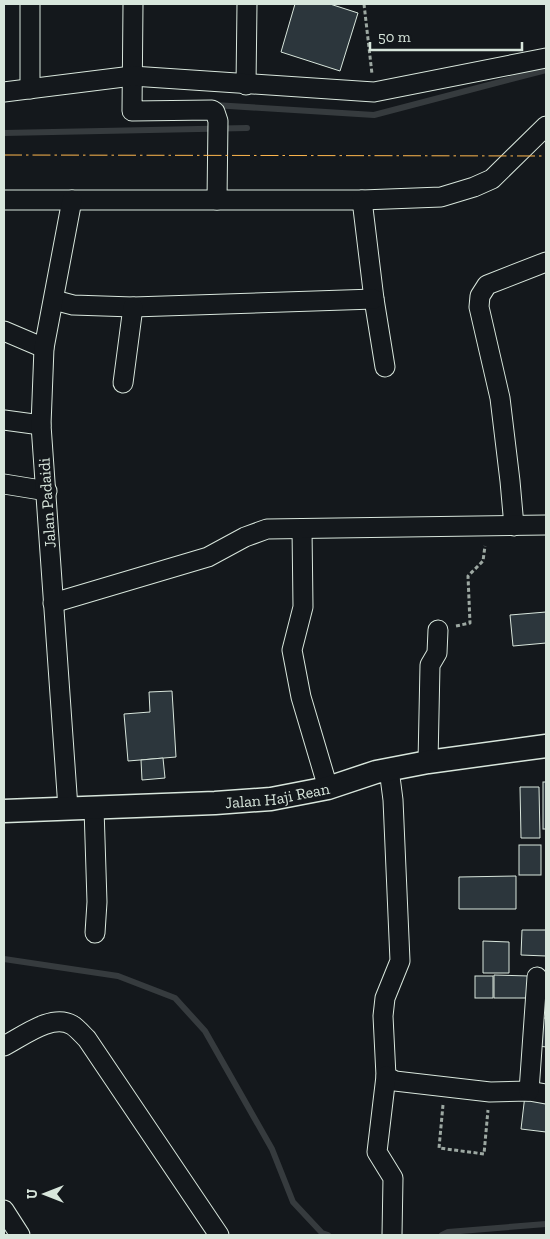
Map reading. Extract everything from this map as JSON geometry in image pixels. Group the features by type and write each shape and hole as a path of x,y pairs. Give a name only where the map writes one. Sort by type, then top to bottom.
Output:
{"street":[{"path":"30,4 30,89"},
{"path":"133,4 132,111 212,110 215,112 218,128 216,200"},
{"path":"246,84 247,4"},
{"path":"4,92 132,76 374,92 546,58"},
{"path":"4,200 362,200 441,197 474,188 492,179 546,126"},
{"name":"Jalan Padaidi","path":"68,808 41,425 44,348 72,200"},
{"path":"362,200 374,299 385,367"},
{"path":"514,526 500,398 479,307 480,296 487,285 546,262"},
{"path":"54,300 73,305 133,307 374,299"},
{"path":"123,383 133,307"},
{"path":"4,331 44,348"},
{"path":"4,420 41,425"},
{"path":"4,484 47,491"},
{"path":"53,603 208,557 245,537 267,528 546,525"},
{"path":"302,528 303,607 292,650 300,697 328,788"},
{"path":"428,762 430,665 437,653 438,630"},
{"name":"Jalan Haji Rean","path":"4,810 94,808 271,798 328,788 389,769 546,746"},
{"path":"389,769 393,800 400,961 385,998 386,1076 377,1152 393,1178 392,1235"},
{"path":"94,808 97,902 95,933"},
{"path":"386,1076 395,1081 490,1092 538,1092 537,977"},
{"path":"4,1046 48,1023 62,1021 73,1025 87,1039 219,1235"},
{"path":"4,1210 20,1235"}],"path":[{"path":"364,4 374,92"},
{"path":"470,623 468,576 483,561 487,525"},
{"path":"444,1086 439,1148 484,1154 490,1092"}],"building":[{"path":"295,4 330,4 358,13 340,71 281,52"},
{"path":"546,612 546,643 513,646 510,615"},
{"path":"172,691 176,757 128,761 124,714 150,712 149,692"},
{"path":"163,758 165,778 142,780 141,760"},
{"path":"543,782 546,782 546,829 543,829"},
{"path":"520,787 539,787 540,838 521,838"},
{"path":"519,845 541,845 541,875 519,875"},
{"path":"516,876 516,909 459,909 459,877"},
{"path":"522,930 546,930 546,956 521,955"},
{"path":"483,941 509,942 509,973 483,973"},
{"path":"494,975 529,976 529,998 494,998"},
{"path":"475,976 493,976 493,998 475,998"},
{"path":"541,1018 546,1018 546,1047 539,1046"},
{"path":"525,1095 546,1098 546,1132 521,1129"}],"waterway":[{"path":"214,105 374,115 546,70"},
{"path":"4,133 247,128"},
{"path":"4,959 118,976 175,998 205,1031 272,1149 293,1202 322,1233 328,1235"},
{"path":"442,1235 448,1232 546,1224"}],"power":[{"path":"4,155 546,156"}]}
